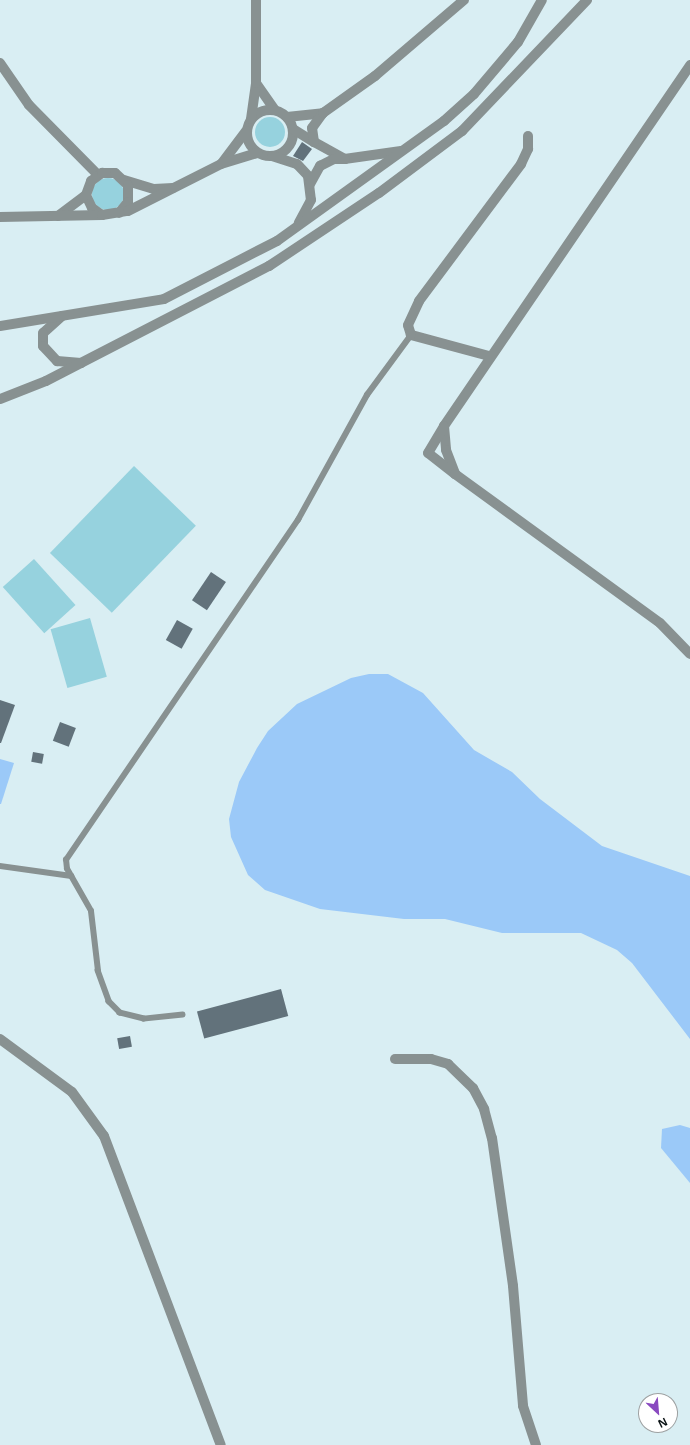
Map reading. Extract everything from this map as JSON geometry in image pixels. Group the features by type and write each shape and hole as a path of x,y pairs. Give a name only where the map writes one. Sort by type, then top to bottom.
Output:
{"street":[{"path":"221,164 246,131 250,119 256,83 256,0"},
{"path":"314,142 312,128 324,113 375,76 464,0"},
{"path":"0,326 64,315 105,311 164,299 295,229 405,151 474,94 518,42 542,0"},
{"path":"0,399 80,363 268,266 379,193 462,131 587,0"},
{"path":"0,63 3,74 29,105 98,175"},
{"path":"690,65 489,356 428,453 660,623 690,654"},
{"path":"256,83 275,110 287,117 293,129 344,159"},
{"path":"250,119 261,111 275,110"},
{"path":"287,117 324,113"},
{"path":"270,156 287,148 293,129"},
{"path":"246,131 249,144 257,152 297,164 310,184"},
{"path":"489,356 411,335 408,325 419,301 521,164 528,149 528,136"},
{"path":"295,229 308,209 310,184 320,166 334,159 405,151"},
{"path":"0,217 102,215 119,213 175,188 221,164 257,152"},
{"path":"58,216 86,195 89,184 98,175 114,173 124,180 154,189 175,188"},
{"path":"119,213 129,196 124,180"},
{"path":"86,195 92,208 102,215"},
{"path":"64,315 43,333 43,346 57,361 80,363"},
{"path":"444,426 446,450 455,474"},
{"path":"0,1039 72,1092 104,1136 221,1445"},
{"path":"395,1059 431,1059 448,1064 473,1088 484,1109 492,1138 511,1271 523,1406 536,1445"}],"lane":[{"path":"183,1015 144,1019 120,1013 109,1002 98,971 91,911 71,876 66,860 298,520 367,395 411,335"},
{"path":"0,866 71,876"}],"shaded area":[{"path":"270,117 281,121 285,132 281,143 270,147 259,143 255,132 259,121"},
{"path":"105,178 111,178 121,185 124,194 123,200 117,207 111,210 105,210 95,203 92,197 92,191 99,181"},
{"path":"134,466 196,526 112,613 50,553"},
{"path":"34,559 75,605 44,633 3,587"},
{"path":"90,618 107,677 67,688 51,629"},
{"path":"369,674 388,674 423,693 474,750 512,772 540,799 602,846 690,876 690,1039 632,963 617,950 581,933 502,933 445,919 404,919 320,909 265,890 248,875 231,837 229,819 239,782 257,748 268,731 297,704 351,678"},
{"path":"0,759 14,763 1,804 0,804"},
{"path":"680,1125 690,1128 690,1183 661,1148 662,1129"}],"building":[{"path":"302,142 312,149 303,161 293,156"},
{"path":"211,572 226,582 207,610 192,600"},
{"path":"177,620 193,629 182,649 166,640"},
{"path":"0,700 15,705 1,743 0,743"},
{"path":"60,722 76,728 69,747 53,741"},
{"path":"33,752 44,754 42,764 31,762"},
{"path":"281,989 288,1016 204,1039 197,1012"},
{"path":"130,1036 132,1047 119,1049 117,1038"}]}
